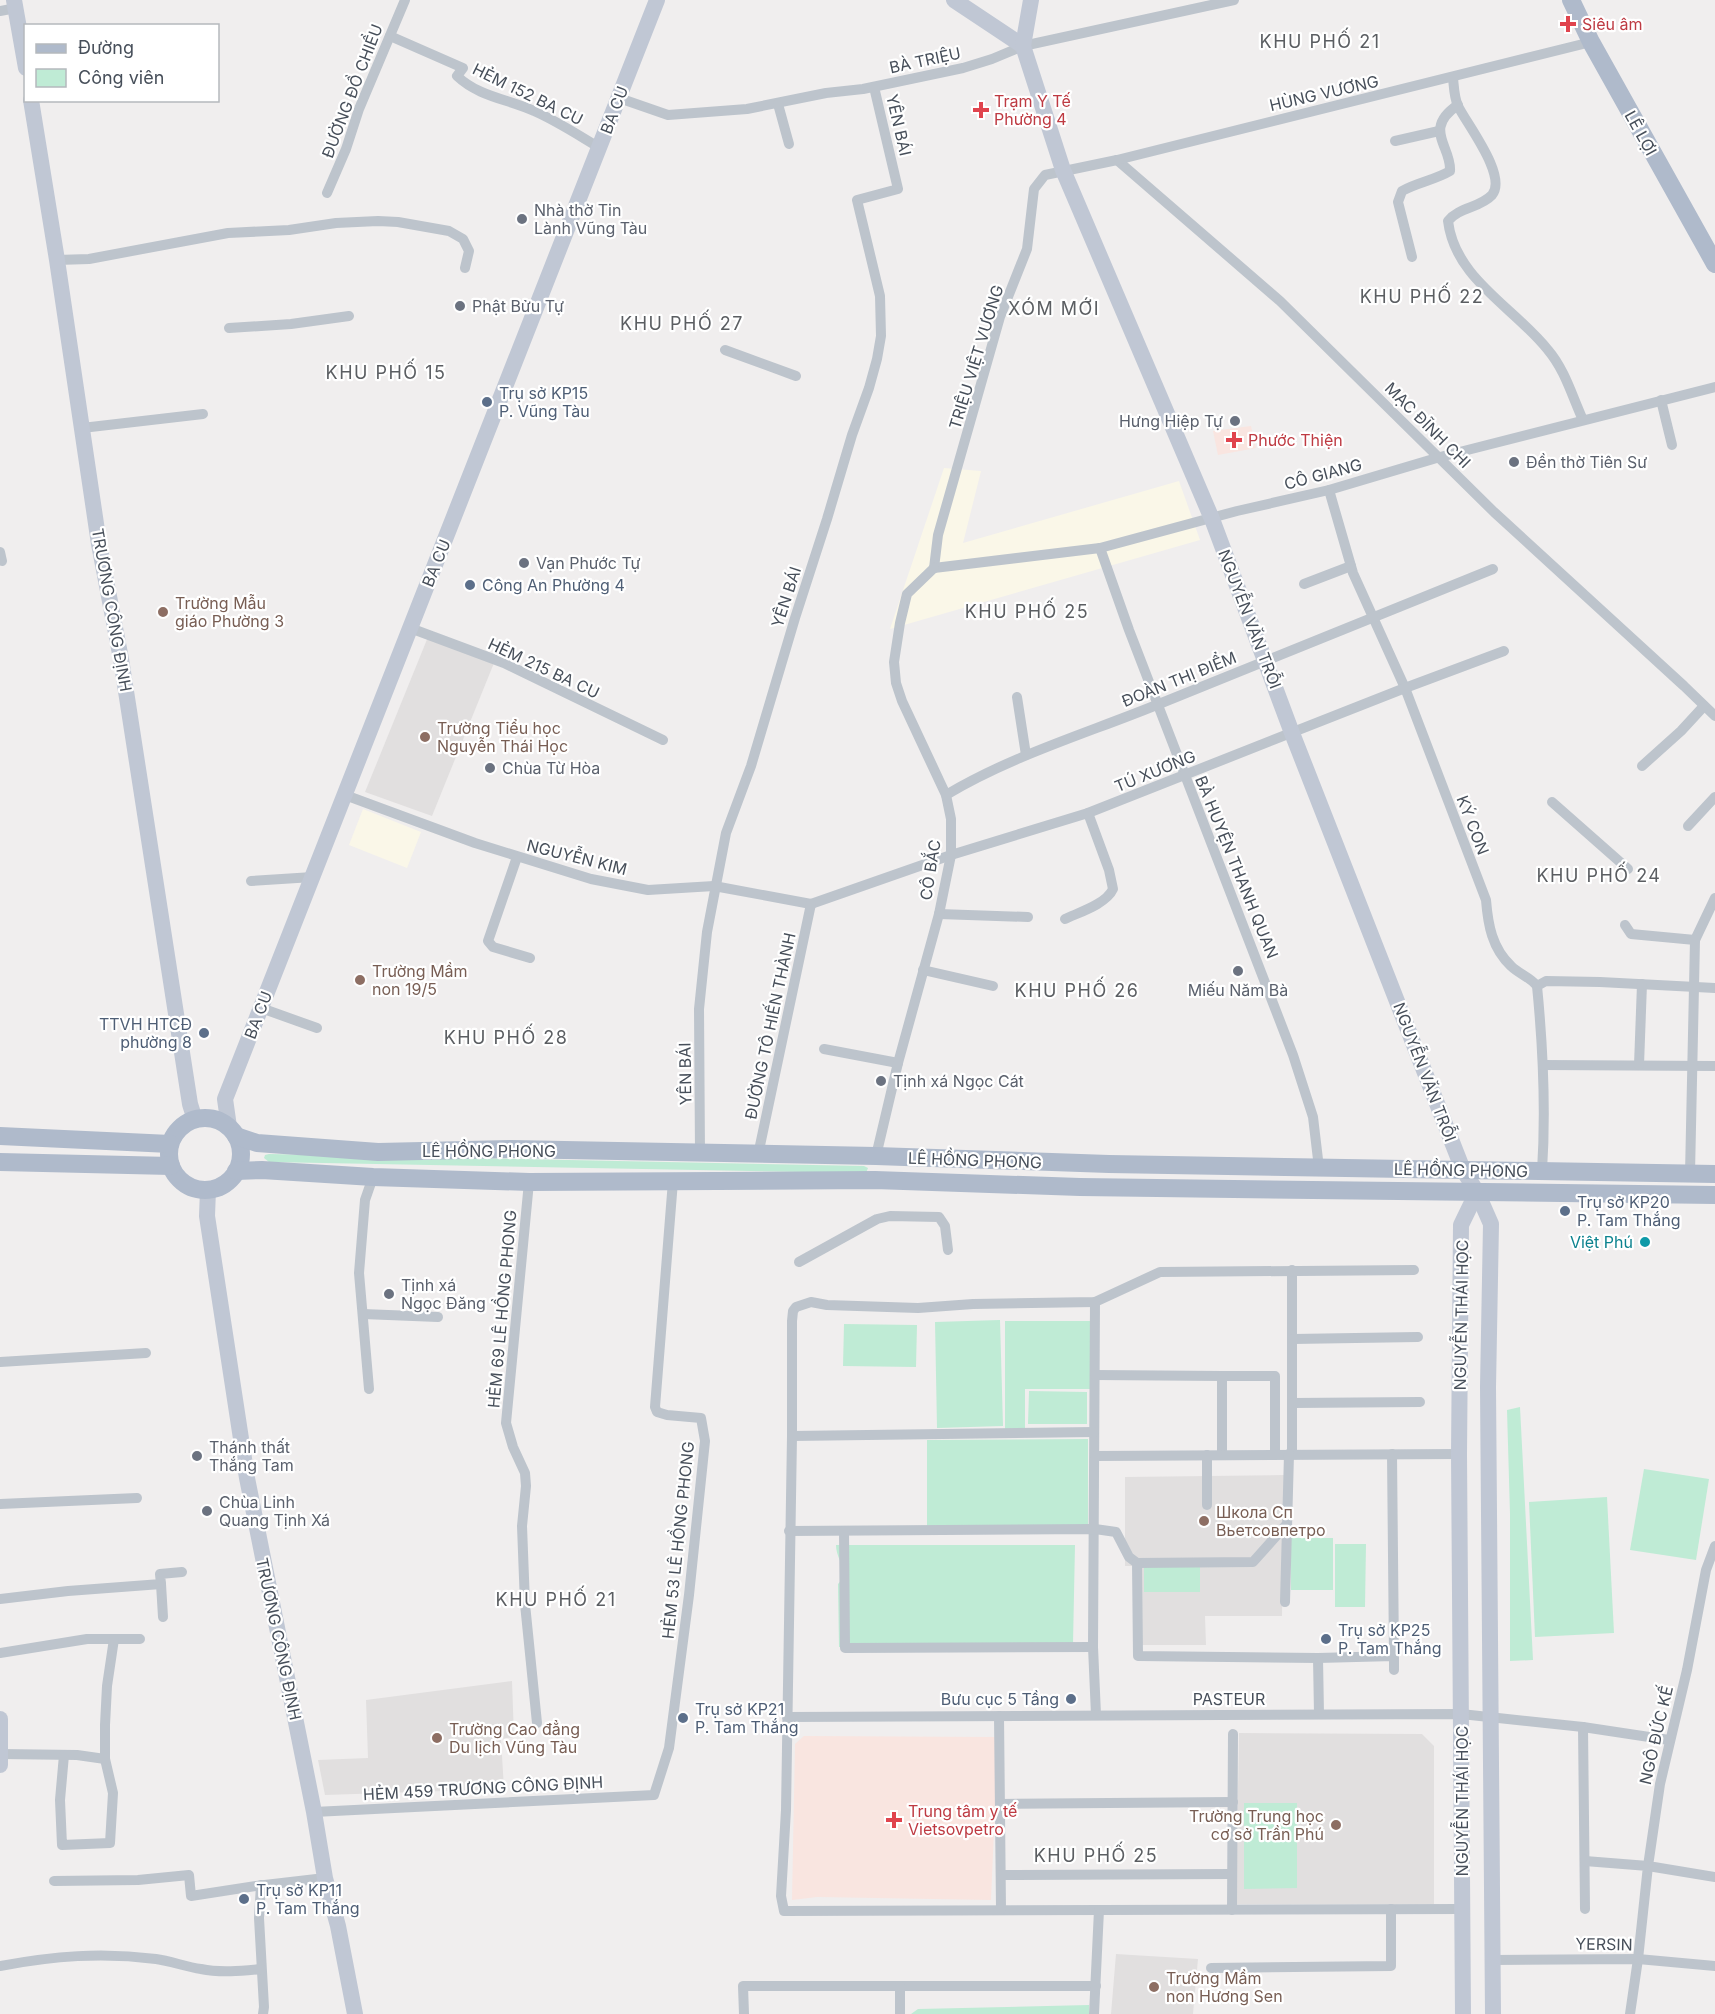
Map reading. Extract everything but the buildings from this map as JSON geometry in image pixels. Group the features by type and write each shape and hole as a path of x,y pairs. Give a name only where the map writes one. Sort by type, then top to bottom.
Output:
{"main road":[{"name":"BA CU","path":"232,1132 225,1100 657,0"},
{"path":"954,0 1023,46 1031,0"},
{"name":"LÊ LỢI","path":"1571,0 1591,42 1715,264"},
{"path":"10,6 24,60"},
{"name":"NGUYỄN VĂN TRỖI","path":"1023,46 1063,171 1212,519 1292,733 1463,1170 1477,1192"},
{"name":"TRƯƠNG CÔNG ĐỊNH","path":"31,102 99,544 121,659 190,1104 195,1120"},
{"path":"207,1118 218,1120 232,1132 240,1148 240,1160 236,1171 228,1180 219,1187 208,1190 196,1189 185,1184 177,1176 171,1166 170,1144 184,1125 207,1118"},
{"name":"LÊ HỒNG PHONG","path":"232,1132 257,1143 378,1152 511,1149 876,1156 1109,1164 1715,1174"},
{"path":"0,1136 170,1144"},
{"path":"875,1179 876,1156"},
{"path":"0,1162 171,1166"},
{"name":"LÊ HỒNG PHONG","path":"236,1171 262,1170 373,1177 529,1182 875,1179 1080,1187 1715,1195"},
{"path":"1510,1171 1510,1192"},
{"name":"TRƯƠNG CÔNG ĐỊNH","path":"208,1190 207,1216 247,1478 314,1812 325,1878 338,1926 355,2014"},
{"name":"NGUYỄN THÁI HỌC","path":"1477,1192 1491,1224 1488,1387 1493,2014"},
{"name":"NGUYỄN THÁI HỌC","path":"1463,2014 1459,1454 1461,1225 1477,1192"},
{"path":"1459,1454 1489,1454"},
{"path":"0,1719 0,1765"}],"street":[{"name":"ĐƯỜNG ĐỒ CHIỂU","path":"327,193 346,150 359,109 405,0"},
{"name":"BÀ TRIỆU","path":"619,98 668,115 747,109 826,93 874,87 963,68 1023,46 1234,0"},
{"name":"HẺM 152 BA CU","path":"390,36 463,68 458,76 465,84 496,99 533,110 600,148"},
{"name":"HÙNG VƯƠNG","path":"1063,171 1117,160 1258,123 1453,78 1591,42"},
{"path":"1453,78 1458,105 1476,133 1490,162 1495,180 1495,189 1491,196 1456,212 1448,221 1460,260 1472,276 1533,331 1561,366 1583,420"},
{"name":"YÊN BÁI","path":"700,1153 699,1009 714,886 726,833 751,766 877,359 881,336 880,296 857,200 898,189 874,87"},
{"path":"778,104 789,144"},
{"path":"1412,256 1398,202 1402,191 1418,182 1450,171 1439,131 1445,117 1458,105"},
{"path":"1395,141 1439,131"},
{"name":"MẠC ĐĨNH CHI","path":"1117,160 1280,302 1494,512 1712,711"},
{"name":"TRIỆU VIỆT VƯƠNG","path":"933,568 938,535 1000,317 1027,249 1034,189 1045,175 1063,171"},
{"path":"57,260 89,259 228,233 289,230 336,223 378,221 449,231 463,239 469,251 465,268"},
{"path":"229,328 302,323 349,316"},
{"path":"725,350 796,376"},
{"name":"CÔ GIANG","path":"933,568 1100,548 1237,511 1329,490 1440,457 1715,387"},
{"path":"1661,400 1672,445"},
{"path":"82,428 203,414"},
{"name":"KÝ CON","path":"1329,490 1351,566 1405,688 1486,900 1488,927 1498,949 1509,965 1532,980 1537,986"},
{"name":"BÀ HUYỆN THANH QUAN","path":"1100,548 1184,775 1255,952 1293,1055 1313,1117 1319,1168"},
{"path":"1304,584 1351,566"},
{"name":"CÔ BẮC","path":"876,1156 898,1063 939,914 951,855 951,819 946,795 902,701 896,683 894,662 907,594 933,568"},
{"name":"ĐOÀN THỊ ĐIỂM","path":"946,795 976,777 1026,755 1158,705 1493,568"},
{"name":"HẺM 215 BA CU","path":"410,628 504,663 663,740"},
{"name":"TÚ XƯƠNG","path":"811,904 951,855 1088,813 1504,651"},
{"path":"1017,697 1026,755"},
{"path":"1642,766 1681,730 1712,711"},
{"name":"NGUYỄN KIM","path":"345,795 517,857 591,879 648,890 714,886 811,904"},
{"path":"1688,826 1715,797"},
{"path":"1552,802 1628,869"},
{"path":"1065,919 1108,896 1113,889 1109,870 1088,813"},
{"path":"517,857 488,941 493,946 530,958"},
{"path":"251,880 314,877"},
{"path":"1690,1174 1695,940 1715,898"},
{"name":"ĐƯỜNG TÔ HIẾN THÀNH","path":"758,1155 811,904"},
{"path":"939,914 1028,917"},
{"path":"1625,925 1631,934 1695,940"},
{"path":"923,970 993,986"},
{"path":"1542,1171 1543,1065 1537,986 1546,981 1715,988"},
{"path":"1639,1065 1642,984"},
{"path":"261,1008 317,1028"},
{"path":"824,1049 898,1063"},
{"path":"1543,1065 1715,1066"},
{"path":"369,1389 359,1273 365,1200 373,1177"},
{"name":"HẺM 53 LÊ HỒNG PHONG","path":"654,1795 669,1748 705,1441 701,1418 667,1416 659,1413 655,1407 673,1181"},
{"name":"HẺM 69 LÊ HỒNG PHONG","path":"529,1182 506,1423 513,1447 525,1473 522,1526 525,1604 537,1722"},
{"path":"799,1263 871,1222 890,1216 939,1217 945,1226 948,1250"},
{"path":"1285,1602 1286,1525 1293,1403 1292,1270"},
{"path":"1414,1270 1160,1272 1095,1302 973,1304 918,1308 827,1305 811,1302 801,1304 794,1309 792,1314 786,1810 781,1896 784,1911 1462,1909"},
{"path":"1095,1302 1093,1647 1096,1715"},
{"path":"363,1314 438,1317"},
{"path":"1293,1339 1418,1337"},
{"path":"0,1362 146,1353"},
{"path":"1095,1375 1275,1376 1275,1454"},
{"path":"1222,1376 1222,1455"},
{"path":"1293,1403 1420,1402"},
{"path":"792,1436 1094,1432"},
{"path":"1392,1454 1394,1670"},
{"path":"1095,1456 1459,1454"},
{"path":"1207,1455 1207,1505"},
{"path":"0,1504 137,1498"},
{"path":"789,1531 1095,1529 1116,1532 1129,1557 1137,1563 1253,1562 1286,1525"},
{"path":"844,1531 845,1648 1093,1647"},
{"name":"NGÔ ĐỨC KẾ","path":"1630,2014 1659,1784 1687,1670 1706,1570 1715,1546"},
{"path":"1137,1563 1138,1656 1318,1658 1394,1656"},
{"path":"163,1617 160,1574 182,1572"},
{"path":"0,1599 161,1584"},
{"path":"0,1653 87,1639 140,1639"},
{"path":"64,1755 60,1800 62,1845 110,1843 113,1793 105,1759 107,1686 114,1639"},
{"path":"1318,1658 1319,1714"},
{"name":"PASTEUR","path":"787,1717 1461,1714 1583,1727 1669,1740"},
{"path":"999,1716 1001,1909"},
{"path":"1583,1727 1585,1909"},
{"path":"1232,1910 1233,1734"},
{"path":"1,1754 77,1755 105,1759"},
{"name":"HẺM 459 TRƯƠNG CÔNG ĐỊNH","path":"314,1812 654,1795"},
{"path":"1001,1804 1233,1802"},
{"path":"1585,1861 1648,1866 1715,1877"},
{"path":"1001,1875 1231,1874"},
{"path":"54,1881 138,1881 189,1875 191,1896 325,1878"},
{"path":"261,1885 259,1918 263,2014"},
{"path":"1211,1968 1391,1966 1391,1909"},
{"path":"1095,2014 1098,1910"},
{"path":"0,1966 84,1954 158,1960 203,1970 261,1969"},
{"name":"YERSIN","path":"1493,1960 1638,1959 1715,1966"},
{"path":"744,2014 743,1986 1096,1986"},
{"path":"900,1987 900,2014"}],"shaded area":[{"name":"Phước Thiện","path":"1251,426 1256,448 1218,455 1213,431"},
{"path":"944,468 981,471 963,543 1179,481 1200,540 890,629"},
{"name":"Trường Tiểu học Nguyễn Thái Học","path":"428,637 494,663 432,816 365,792"},
{"path":"363,809 421,832 407,868 349,845"},
{"name":"Школа Сп Вьетсовпетро","path":"1284,1475 1282,1616 1205,1616 1206,1645 1141,1645 1141,1566 1125,1566 1125,1477"},
{"name":"Trường Cao đẳng Du lịch Vũng Tàu","path":"512,1681 514,1737 501,1739 504,1789 325,1795 318,1760 368,1758 366,1700"},
{"name":"Trường Trung học cơ sở Trần Phú","path":"1239,1733 1422,1734 1434,1746 1434,1904 1236,1904"},
{"name":"Trung tâm y tế Vietsovpetro","path":"804,1736 998,1737 991,1900 817,1897 792,1900 795,1744"},
{"name":"Trường Mầm non Hương Sen","path":"1116,1954 1198,1959 1193,2014 1111,2014"}],"green space":[{"path":"269,1154 864,1166 868,1168 866,1173 862,1173 269,1162 264,1158"},
{"path":"1000,1320 1003,1426 937,1428 935,1322"},
{"path":"1005,1321 1092,1321 1092,1389 1025,1389 1025,1430 1005,1430"},
{"path":"844,1324 917,1325 916,1367 843,1366"},
{"path":"1029,1391 1087,1392 1087,1424 1028,1424"},
{"path":"1520,1407 1533,1660 1510,1661 1507,1410"},
{"path":"1088,1439 1088,1533 927,1534 927,1440"},
{"path":"1644,1469 1709,1479 1696,1560 1630,1550"},
{"path":"1607,1497 1614,1633 1535,1637 1529,1502"},
{"path":"1291,1538 1333,1538 1333,1590 1291,1590"},
{"path":"1335,1544 1366,1544 1365,1607 1335,1607"},
{"path":"836,1545 1075,1545 1073,1644 839,1647 838,1584 845,1576"},
{"path":"1144,1566 1200,1566 1200,1592 1144,1592"},
{"path":"1244,1803 1297,1803 1297,1888 1244,1889"},
{"path":"1089,2005 1089,2014 911,2014 918,2009"}],"place":[{"name":"Siêu âm","path":"1568,24"},
{"name":"Trạm Y Tế Phường 4","path":"981,110"},
{"name":"Nhà thờ Tin Lành Vũng Tàu","path":"522,219"},
{"name":"Phật Bửu Tự","path":"460,306"},
{"name":"Trụ sở KP15 P. Vũng Tàu","path":"487,402"},
{"name":"Hưng Hiệp Tự","path":"1235,421"},
{"name":"Phước Thiện","path":"1234,440"},
{"name":"Đền thờ Tiên Sư","path":"1514,462"},
{"name":"Vạn Phước Tự","path":"524,563"},
{"name":"Công An Phường 4","path":"470,585"},
{"name":"Trường Mẫu giáo Phường 3","path":"163,612"},
{"name":"Trường Tiểu học Nguyễn Thái Học","path":"425,737"},
{"name":"Chùa Từ Hòa","path":"490,768"},
{"name":"Miếu Năm Bà","path":"1238,971"},
{"name":"Trường Mầm non 19/5","path":"360,980"},
{"name":"TTVH HTCĐ phường 8","path":"204,1033"},
{"name":"Tịnh xá Ngọc Cát","path":"881,1081"},
{"name":"Trụ sở KP20 P. Tam Thắng","path":"1565,1211"},
{"name":"Việt Phú","path":"1645,1242"},
{"name":"Tịnh xá Ngọc Đăng","path":"389,1294"},
{"name":"Thánh thất Thắng Tam","path":"197,1456"},
{"name":"Chùa Linh Quang Tịnh Xá","path":"207,1511"},
{"name":"Школа Сп Вьетсовпетро","path":"1204,1521"},
{"name":"Trụ sở KP25 P. Tam Thắng","path":"1326,1639"},
{"name":"Bưu cục 5 Tầng","path":"1071,1699"},
{"name":"Trụ sở KP21 P. Tam Thắng","path":"683,1718"},
{"name":"Trường Cao đẳng Du lịch Vũng Tàu","path":"437,1738"},
{"name":"Trung tâm y tế Vietsovpetro","path":"894,1820"},
{"name":"Trường Trung học cơ sở Trần Phú","path":"1336,1825"},
{"name":"Trụ sở KP11 P. Tam Thắng","path":"244,1899"},
{"name":"Trường Mầm non Hương Sen","path":"1154,1987"}],"district":[{"name":"KHU PHỐ 21","path":"1320,42"},
{"name":"KHU PHỐ 22","path":"1422,297"},
{"name":"XÓM MỚI","path":"1054,309"},
{"name":"KHU PHỐ 27","path":"682,324"},
{"name":"KHU PHỐ 15","path":"386,373"},
{"name":"KHU PHỐ 25","path":"1027,612"},
{"name":"KHU PHỐ 24","path":"1599,876"},
{"name":"KHU PHỐ 26","path":"1077,991"},
{"name":"KHU PHỐ 28","path":"506,1038"},
{"name":"KHU PHỐ 21","path":"556,1600"},
{"name":"KHU PHỐ 25","path":"1096,1856"}]}
